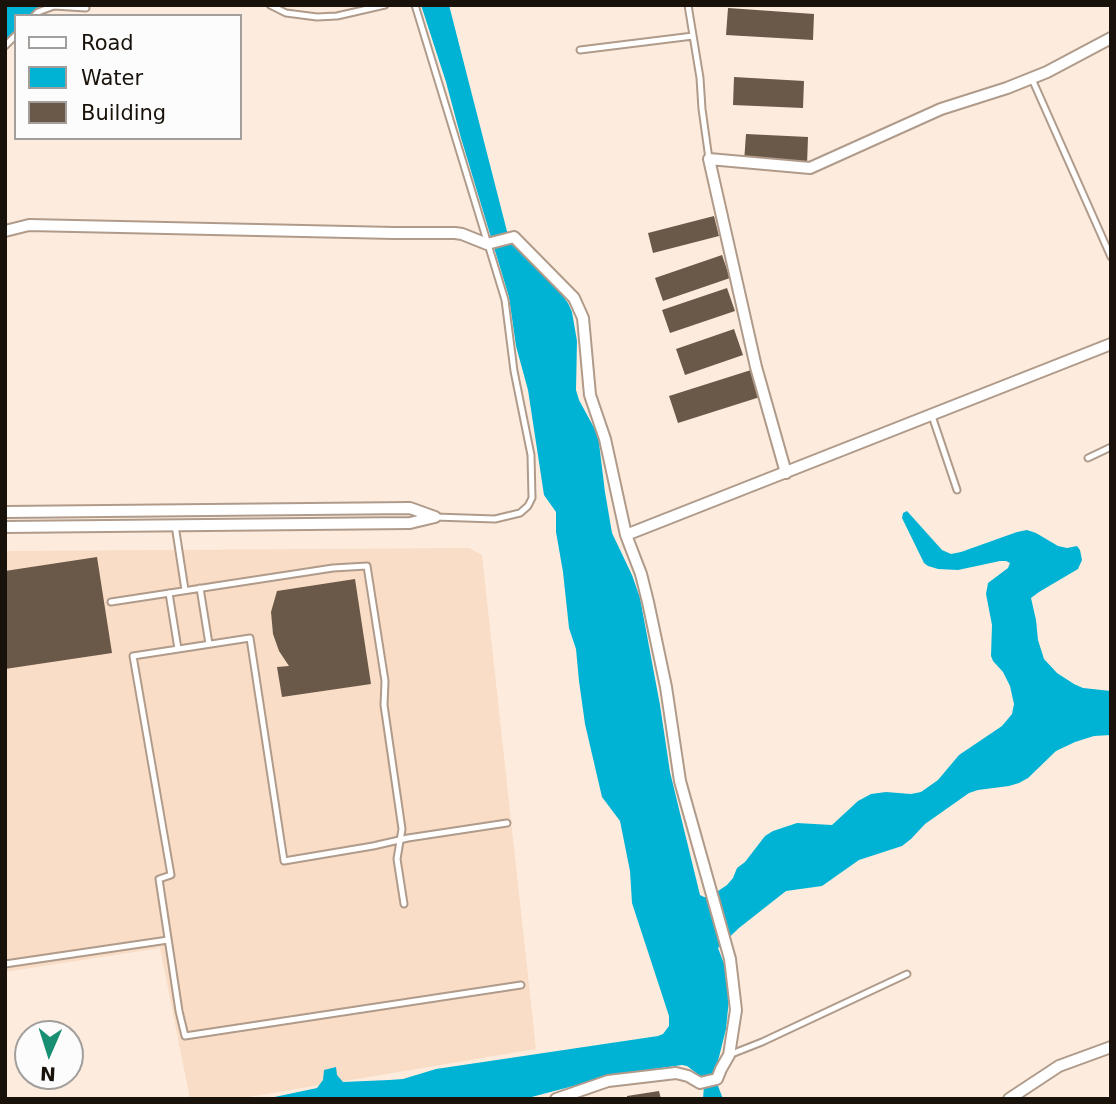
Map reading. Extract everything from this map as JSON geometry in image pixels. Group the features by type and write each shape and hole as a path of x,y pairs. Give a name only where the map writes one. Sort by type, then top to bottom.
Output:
{"street":[{"path":"786,473 756,367 709,159 810,168 941,109 1032,79 1111,38"},
{"path":"5,231 29,225 455,233 487,244 514,237 574,299 584,322 590,395 605,439 626,535 648,602 666,687 680,781 726,943 736,1010 729,1055 718,1079 700,1083 676,1073 608,1082 556,1099"},
{"path":"626,535 1111,344"},
{"path":"5,512 410,508 435,517"},
{"path":"5,527 410,523 435,517"},
{"path":"1009,1099 1059,1066 1111,1046"}],"lane":[{"path":"270,5 286,13 317,17 337,16 385,5"},
{"path":"415,5 505,300 514,371 531,456 532,498 524,510 515,516 495,519 435,517"},
{"path":"688,5 709,159"},
{"path":"36,14 54,6 86,8"},
{"path":"580,50 693,36"},
{"path":"1032,79 1111,257"},
{"path":"932,416 957,491"},
{"path":"1088,458 1111,447"},
{"path":"175,525 185,590"},
{"path":"111,601 332,568 367,566 402,829 397,859 404,904"},
{"path":"200,588 209,644"},
{"path":"169,593 178,649"},
{"path":"507,823 284,861 250,638 133,656 171,875 159,879 185,1036 521,985"},
{"path":"5,964 168,940"},
{"path":"729,1055 907,974"}],"shaded area":[{"path":"469,548 482,555 536,1049 237,1099 190,1099 160,948 5,972 5,551"}],"water":[{"path":"5,5 40,5 32,14 14,14 14,33 5,42"},
{"path":"421,5 449,5 510,243 556,287 572,312 577,341 576,390 598,435 612,533 640,598 670,772 700,895 709,897 727,885 737,868 765,836 773,831 797,823 832,825 858,801 871,794 921,792 938,780 959,755 1002,726 1012,714 1014,704 1010,686 991,656 992,625 986,594 988,583 1008,568 1010,563 1000,561 958,570 928,566 902,518 903,513 907,511 942,550 951,554 1027,530 1058,546 1077,546 1080,550 1082,560 1078,569 1031,598 1038,640 1044,659 1057,673 1083,688 1111,691 1111,735 1094,736 1056,751 1028,778 1019,783 969,793 925,824 902,846 859,860 822,886 786,891 739,928 718,948 728,974 730,989 726,1029 715,1073 723,1099 703,1099 704,1085 695,1072 682,1065 600,1077 524,1099 265,1099 317,1088 323,1080 324,1070 336,1067 337,1075 343,1082 403,1079 436,1069 658,1036 669,1026 669,1016 632,903 630,871 620,821 602,797 585,724 576,649 569,628 556,532 556,512 544,495 528,390 516,346 509,297"}],"building":[{"path":"728,8 814,14 813,40 726,35"},
{"path":"734,77 804,81 803,108 733,105"},
{"path":"746,134 808,137 807,165 744,162"},
{"path":"714,216 719,236 653,253 648,233"},
{"path":"722,255 730,278 663,301 655,278"},
{"path":"727,288 735,311 670,333 662,310"},
{"path":"734,329 743,355 685,375 676,349"},
{"path":"751,370 760,397 678,423 669,396"},
{"path":"97,557 112,653 5,669 5,571"},
{"path":"355,579 371,684 282,697 277,667 289,666 279,651 273,634 271,612 277,591"},
{"path":"659,1091 661,1099 627,1099 627,1096"}]}
